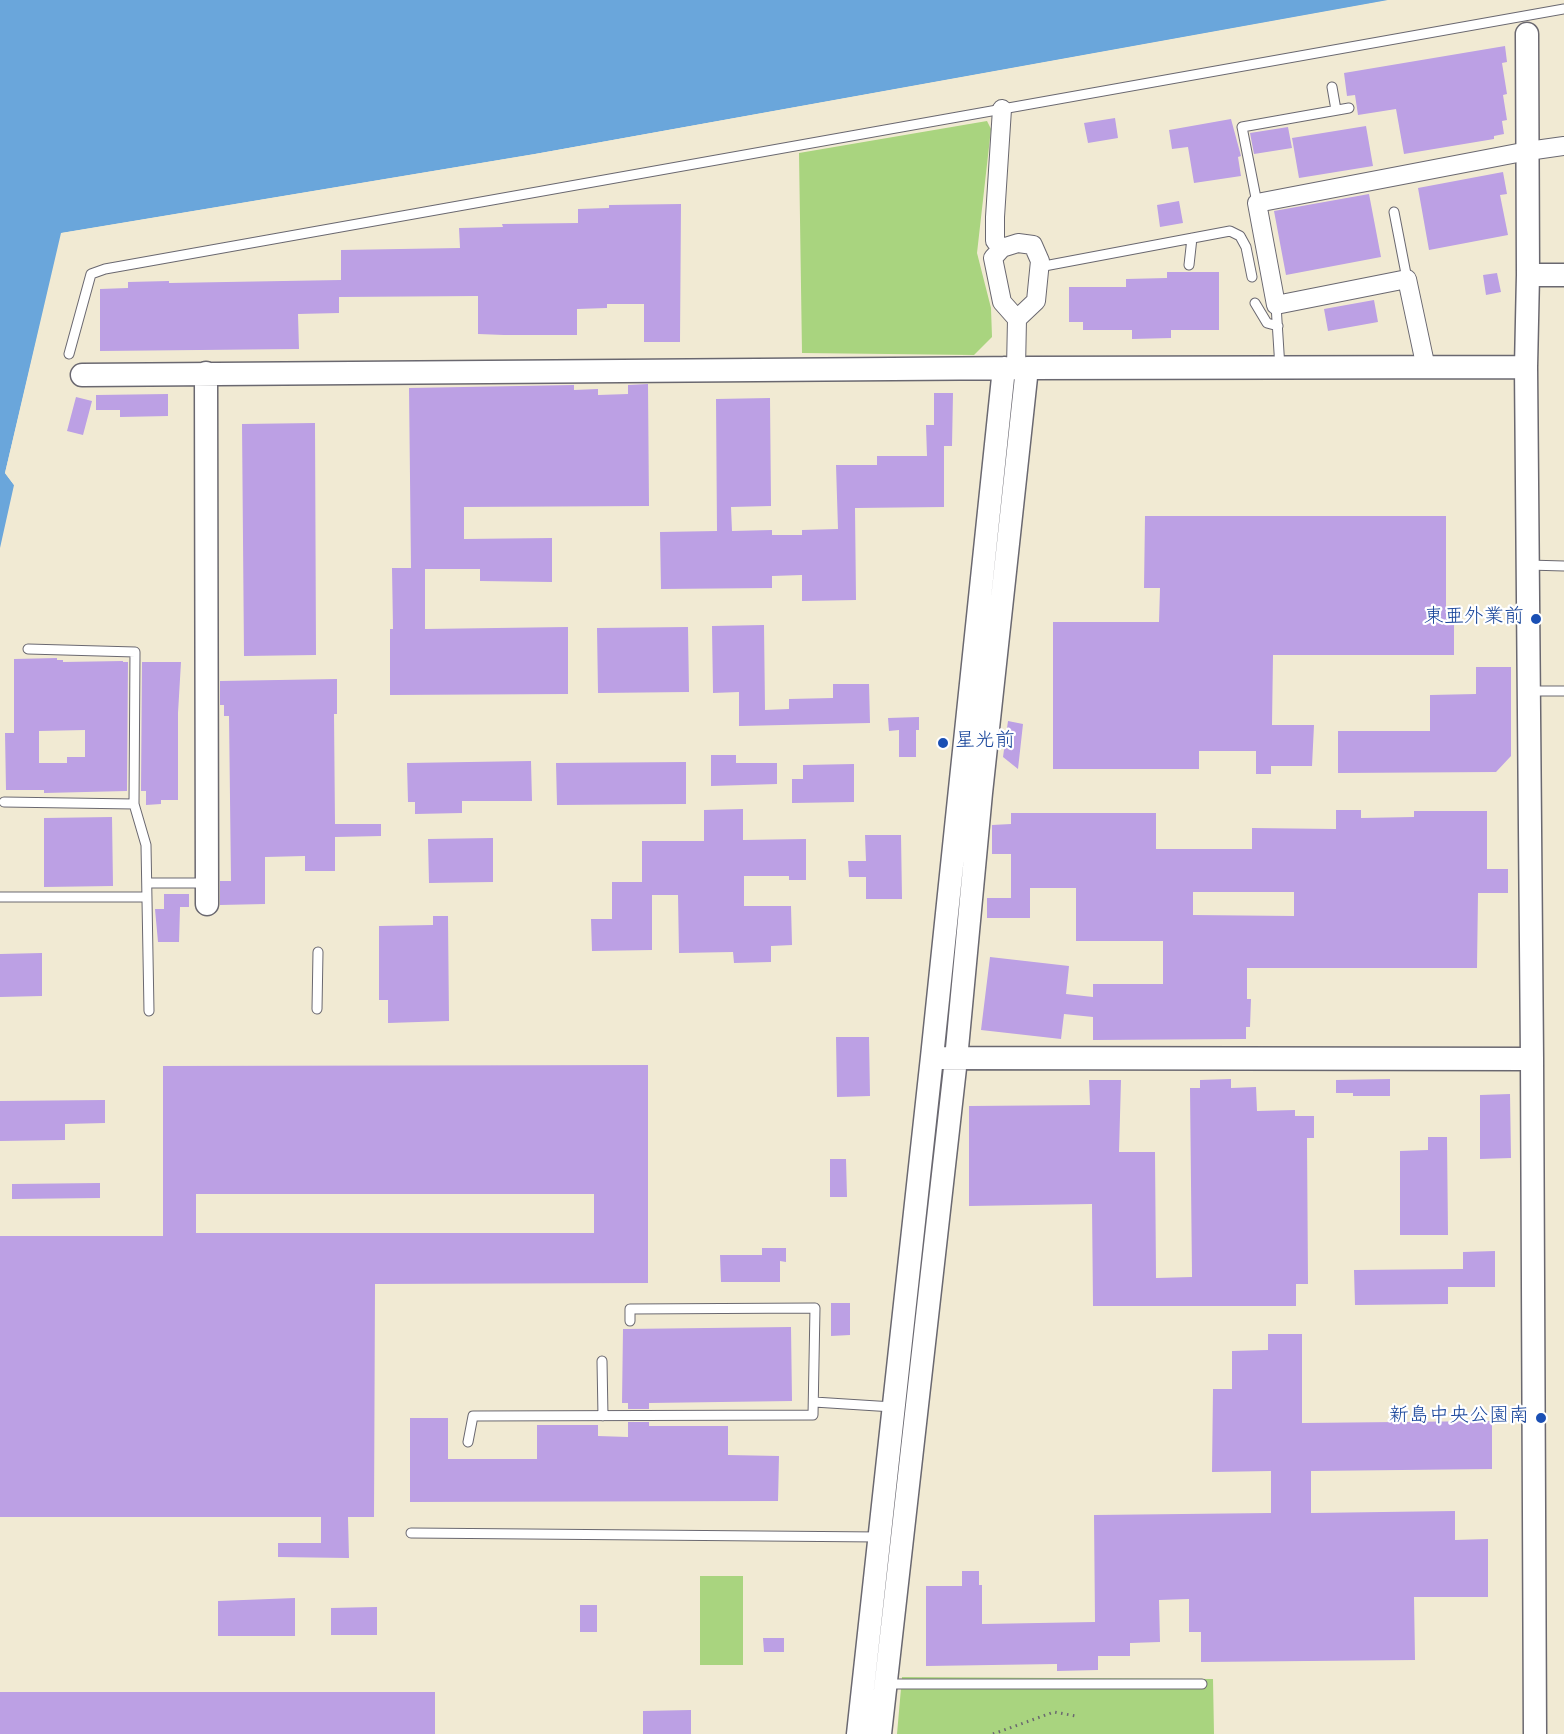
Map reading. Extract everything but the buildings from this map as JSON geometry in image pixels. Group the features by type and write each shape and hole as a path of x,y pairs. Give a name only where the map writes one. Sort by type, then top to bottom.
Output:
{"street":[{"path":"1527,34 1526,367 1532,1059 1534,1734"},
{"path":"1002,109 995,241 1002,248"},
{"path":"1426,368 1407,279 1276,305 1257,203 1564,146"},
{"path":"858,1734 880,1538 907,1407 956,1059 981,793 1016,368 1017,319 1002,302 993,258 1002,248 1017,243 1033,245 1040,261 1040,267 1036,301 1017,319"},
{"path":"1528,275 1564,275"},
{"path":"82,375 1016,368 1526,367"},
{"path":"880,1734 900,1548 907,1407 932,1057 1016,368"},
{"path":"206,373 207,894"},
{"path":"932,1057 956,1059 1532,1059"}],"lane":[{"path":"69,354 91,274 105,269 1564,9"},
{"path":"1332,87 1336,111"},
{"path":"1257,203 1242,127 1349,108"},
{"path":"1394,212 1407,279"},
{"path":"1040,267 1230,231 1240,236 1252,277"},
{"path":"1189,265 1192,238"},
{"path":"1255,303 1267,323 1278,326"},
{"path":"1276,305 1280,368"},
{"path":"1528,566 1564,566"},
{"path":"28,649 135,652 134,804 146,845 149,1011"},
{"path":"1529,691 1564,691"},
{"path":"4,802 134,804"},
{"path":"147,883 207,894"},
{"path":"0,897 147,897"},
{"path":"317,1009 318,952"},
{"path":"468,1442 473,1416 813,1415 815,1308 630,1309 630,1321"},
{"path":"602,1361 603,1416"},
{"path":"814,1402 907,1407"},
{"path":"411,1533 880,1538 900,1548"},
{"path":"885,1684 1202,1684"}],"path":[{"path":"993,1734 1054,1712 1076,1716"}],"green space":[{"path":"987,121 991,129 977,253 991,308 992,337 974,355 802,353 799,153"},
{"path":"700,1576 743,1576 743,1665 700,1665"},
{"path":"902,1677 1213,1679 1214,1734 897,1734"}],"water":[{"path":"0,0 1388,0 535,154 62,233 5,473 14,485 0,548"}],"pier":[{"path":"1391,0 1388,3 535,157 64,236 8,472 17,484 14,485 5,473 61,233 535,154"}],"place":[{"name":"東亜外業前","path":"1536,619"},
{"name":"星光前","path":"943,743"},
{"name":"新島中央公園南","path":"1541,1418"}]}
